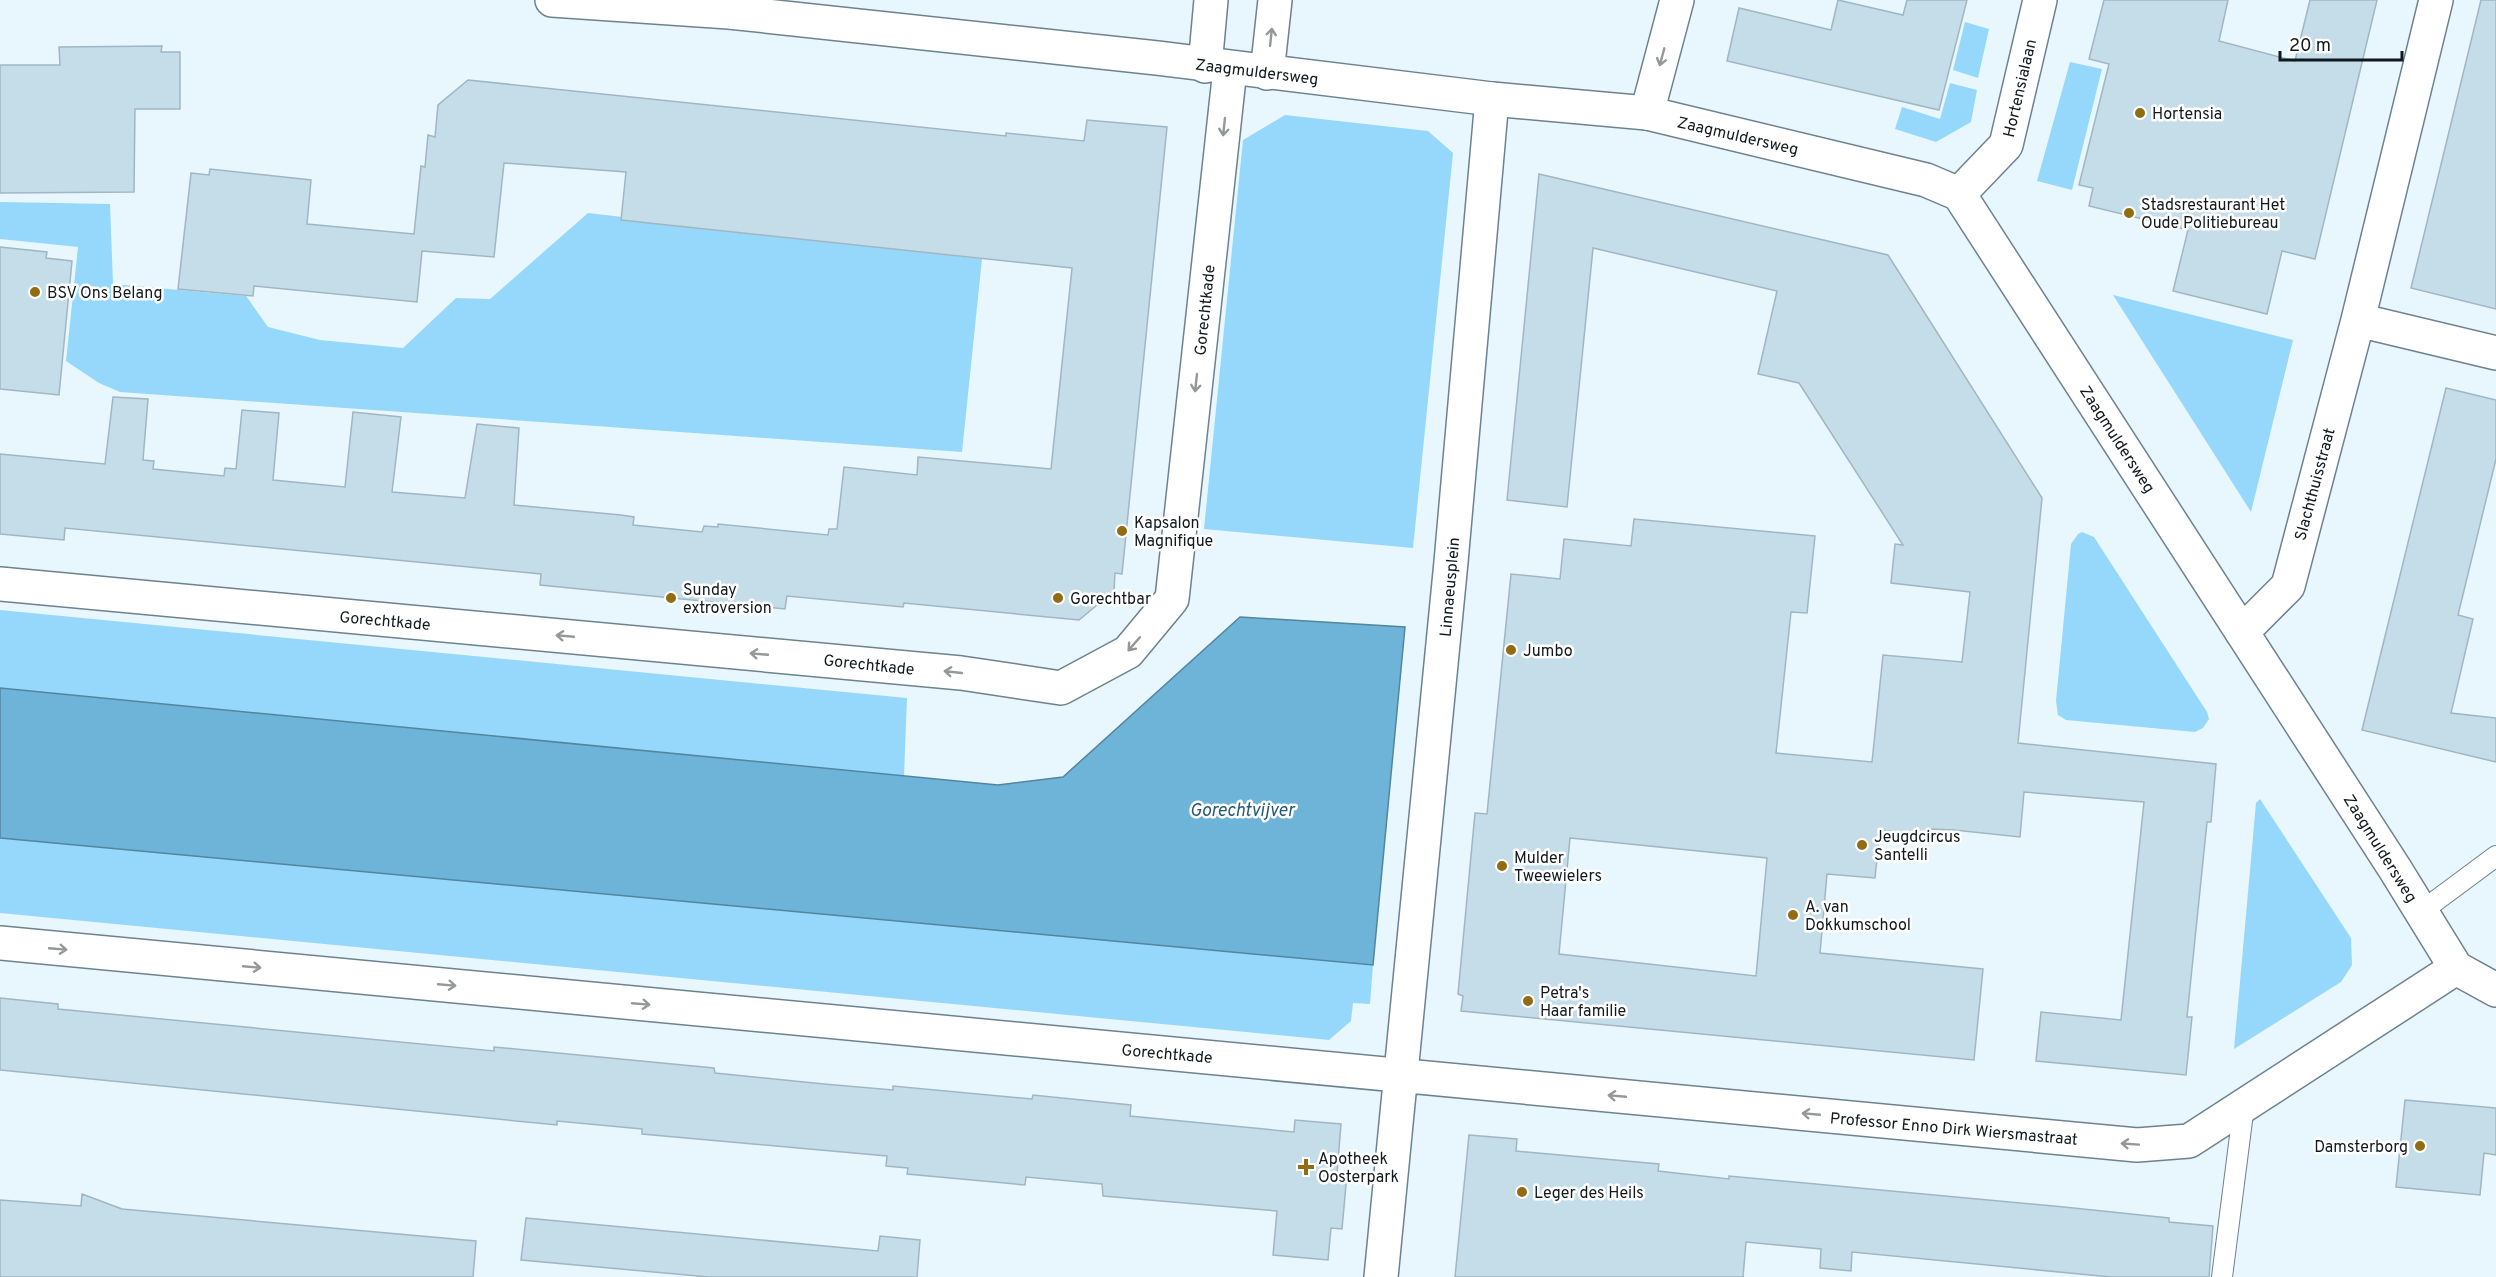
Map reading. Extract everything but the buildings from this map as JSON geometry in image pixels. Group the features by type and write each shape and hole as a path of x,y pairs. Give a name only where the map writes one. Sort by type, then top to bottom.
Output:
{"street":[{"name":"Zaagmuldersweg","path":"552,0 729,12 1492,99 1647,113 1926,180 1959,194 2456,968 2496,990"},
{"name":"Gorechtkade","path":"0,584 949,672 1061,688 1128,652 1172,599 1217,67 1211,0"},
{"path":"1267,73 1275,0"},
{"path":"1647,113 1677,0"},
{"name":"Hortensialaan","path":"1959,194 2006,145 2040,0"},
{"name":"Slachthuisstraat","path":"2242,632 2288,586 2358,320 2436,0"},
{"name":"Linnaeusplein","path":"1381,1277 1454,539 1492,99"},
{"path":"2358,320 2496,354"},
{"name":"Gorechtkade","path":"0,943 1402,1076"},
{"name":"Professor Enno Dirk Wiersmastraat","path":"1402,1076 2137,1145 2189,1141 2456,968"}],"lane":[{"path":"2421,911 2496,856"},
{"path":"2222,1277 2244,1105"}],"shaded area":[{"path":"1965,22 1989,29 1978,78 1953,70"},
{"path":"2070,62 2102,69 2072,190 2037,181"},
{"path":"1950,83 1977,90 1971,122 1936,142 1895,129 1902,107 1940,119"},
{"path":"1285,115 1428,131 1453,153 1413,548 1204,529 1243,140"},
{"path":"0,202 110,204 113,284 246,296 268,327 320,340 403,348 456,298 490,299 588,213 982,259 962,452 120,392 99,383 66,361 78,247 0,239"},
{"path":"2113,295 2293,340 2251,512"},
{"path":"2082,532 2094,537 2207,712 2209,719 2203,728 2195,732 2066,720 2058,715 2056,701 2071,544"},
{"path":"0,610 907,698 904,776 0,688"},
{"path":"2260,799 2351,938 2352,965 2341,982 2234,1049 2256,803"},
{"path":"0,838 1373,965 1370,1004 1353,1003 1351,1021 1329,1040 0,913"}],"water":[{"name":"Gorechtvijver","path":"1240,617 1405,627 1373,965 0,838 0,688 998,785 1063,777"}],"place":[{"name":"Hortensia","path":"2140,113"},
{"name":"Stadsrestaurant Het Oude Politiebureau","path":"2129,213"},
{"name":"BSV Ons Belang","path":"35,292"},
{"name":"Kapsalon Magnifique","path":"1122,531"},
{"name":"Sunday extroversion","path":"671,598"},
{"name":"Gorechtbar","path":"1058,598"},
{"name":"Jumbo","path":"1511,650"},
{"name":"Jeugdcircus Santelli","path":"1862,845"},
{"name":"Mulder Tweewielers","path":"1502,866"},
{"name":"A. van Dokkumschool","path":"1793,915"},
{"name":"Petra's Haar familie","path":"1528,1001"},
{"name":"Damsterborg","path":"2420,1146"},
{"name":"Apotheek Oosterpark","path":"1306,1167"},
{"name":"Leger des Heils","path":"1522,1192"}]}
